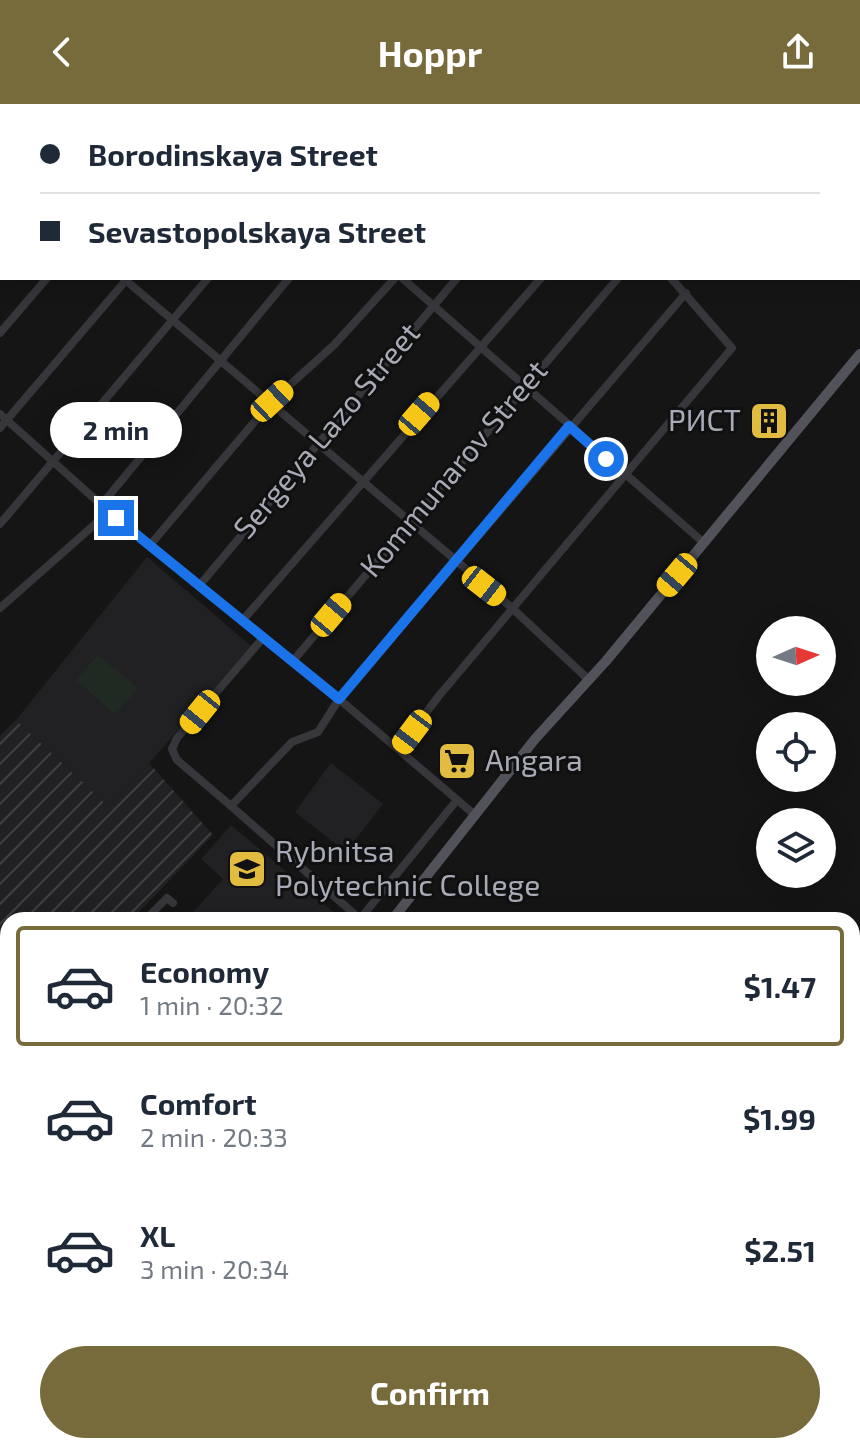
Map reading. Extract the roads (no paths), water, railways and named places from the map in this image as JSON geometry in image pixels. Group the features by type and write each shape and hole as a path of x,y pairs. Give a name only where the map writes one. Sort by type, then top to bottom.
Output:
{"main road":[{"path":"398,912 535,739 589,680 860,354"}],"street":[{"path":"0,333 45,280"},
{"path":"0,428 4,417 124,280"},
{"path":"126,280 269,405 512,608 589,680"},
{"path":"0,524 206,280"},
{"path":"0,608 102,518 107,498 287,280"},
{"path":"150,545 269,405 334,345 393,280"},
{"path":"404,280 704,543"},
{"name":"Sergeya Lazo Street","path":"199,586 455,280"},
{"path":"242,621 539,280"},
{"name":"Kommunarov Street","path":"292,662 616,280"},
{"path":"399,749 512,608 732,348 673,280"},
{"path":"231,806 292,742 318,732 339,699 569,426 686,293"},
{"path":"4,417 116,518 339,699 475,815"},
{"path":"102,518 116,518"},
{"path":"263,638 177,738 172,749 177,760 352,912"},
{"path":"366,912 457,800"},
{"path":"153,912 167,898 173,903"}],"place":[{"name":"РИСТ","path":"769,421"},
{"name":"Angara","path":"457,761"},
{"name":"Rybnitsa Polytechnic College","path":"247,869"}]}
